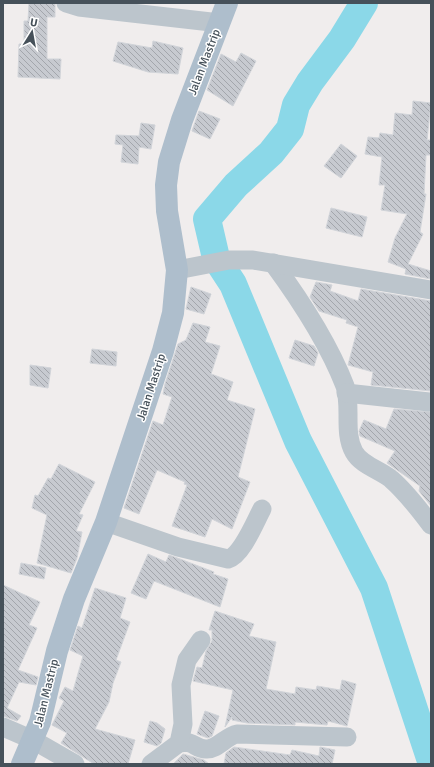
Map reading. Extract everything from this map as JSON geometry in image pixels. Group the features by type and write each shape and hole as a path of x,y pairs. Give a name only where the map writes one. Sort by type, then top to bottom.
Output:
{"main road":[{"name":"Jalan Mastrip","path":"22,764 34,740 40,722 57,650 74,599 106,522 163,351 187,268 167,211 166,185 169,162 182,120 224,13"}],"street":[{"path":"66,3 79,7 224,13"},
{"path":"187,268 229,260 253,260 273,262 431,290"},
{"path":"273,262 312,318 346,393 349,430 355,454 401,488 431,525"},
{"path":"346,393 429,402"},
{"path":"106,522 178,547 228,559 235,556 262,508"},
{"path":"179,743 183,724 181,685 187,660 201,640"},
{"path":"3,727 34,740 75,764"},
{"path":"151,764 179,743 192,742 205,749 211,748 237,734 348,737"}],"building":[{"path":"29,3 55,3 55,17 47,17 47,59 61,59 60,79 18,77 19,44 24,44 24,21 28,21"},
{"path":"153,41 183,48 178,74 148,72 113,61 118,42 152,48"},
{"path":"241,53 256,61 233,106 207,90 221,54 236,62"},
{"path":"413,101 431,103 427,140 431,140 431,155 426,155 424,194 426,194 420,232 423,234 408,264 431,271 431,279 405,274 406,269 388,262 395,238 407,214 381,210 385,185 379,185 382,157 365,154 368,137 379,138 380,133 393,135 395,113 412,115"},
{"path":"199,111 220,119 210,139 192,131"},
{"path":"141,123 155,125 151,149 139,147 138,164 121,162 123,145 115,144 116,135 139,136"},
{"path":"341,144 357,156 341,178 324,166"},
{"path":"331,208 367,217 362,237 326,228"},
{"path":"316,282 332,285 330,291 358,301 361,289 431,301 431,391 371,385 373,372 348,365 358,327 346,323 347,320 319,311 310,297"},
{"path":"191,287 211,294 204,314 186,309"},
{"path":"193,323 210,327 205,342 220,346 211,374 233,382 227,400 255,409 238,477 250,482 232,529 212,519 205,537 172,526 187,485 184,484 185,482 157,470 139,514 124,508 153,421 163,425 172,397 163,394 165,384 178,344 186,340"},
{"path":"295,340 314,346 318,353 314,366 289,358"},
{"path":"92,349 117,352 116,366 90,363"},
{"path":"30,365 51,368 48,388 30,385"},
{"path":"394,409 431,412 431,506 419,491 420,486 387,463 395,451 360,436 359,431 364,420 386,429"},
{"path":"59,464 95,482 79,514 83,515 76,531 82,532 77,558 71,573 37,563 47,515 32,508 35,495 38,496 48,478 51,479"},
{"path":"148,554 166,562 169,555 214,572 213,574 228,579 220,607 154,581 146,599 131,593"},
{"path":"21,563 46,568 44,579 19,574"},
{"path":"3,585 40,602 29,625 37,628 18,670 38,677 36,685 19,682 7,708 21,716 17,721 3,716"},
{"path":"95,588 126,598 120,618 130,622 116,660 121,662 113,683 109,702 95,729 135,740 128,764 94,764 61,743 67,733 52,725 64,701 59,698 65,687 73,691 83,656 70,650 78,626 82,628"},
{"path":"215,611 254,624 249,636 276,642 266,689 295,694 296,687 316,690 317,686 340,690 342,680 356,684 347,726 328,721 327,725 295,722 295,725 247,723 232,720 232,717 225,727 233,690 193,681 197,667 202,668 206,651 212,641 212,630 209,630"},
{"path":"205,711 219,716 212,736 208,738 197,734"},
{"path":"150,721 157,723 165,729 161,743 157,746 144,742"},
{"path":"234,747 290,755 292,750 319,756 320,747 335,750 332,764 224,764 226,753"},
{"path":"183,754 204,760 209,764 173,764"}],"waterway":[{"path":"364,3 342,39 310,82 296,105 290,129 271,153 236,185 207,219 216,258 233,284 298,441 374,588 431,761"}]}
